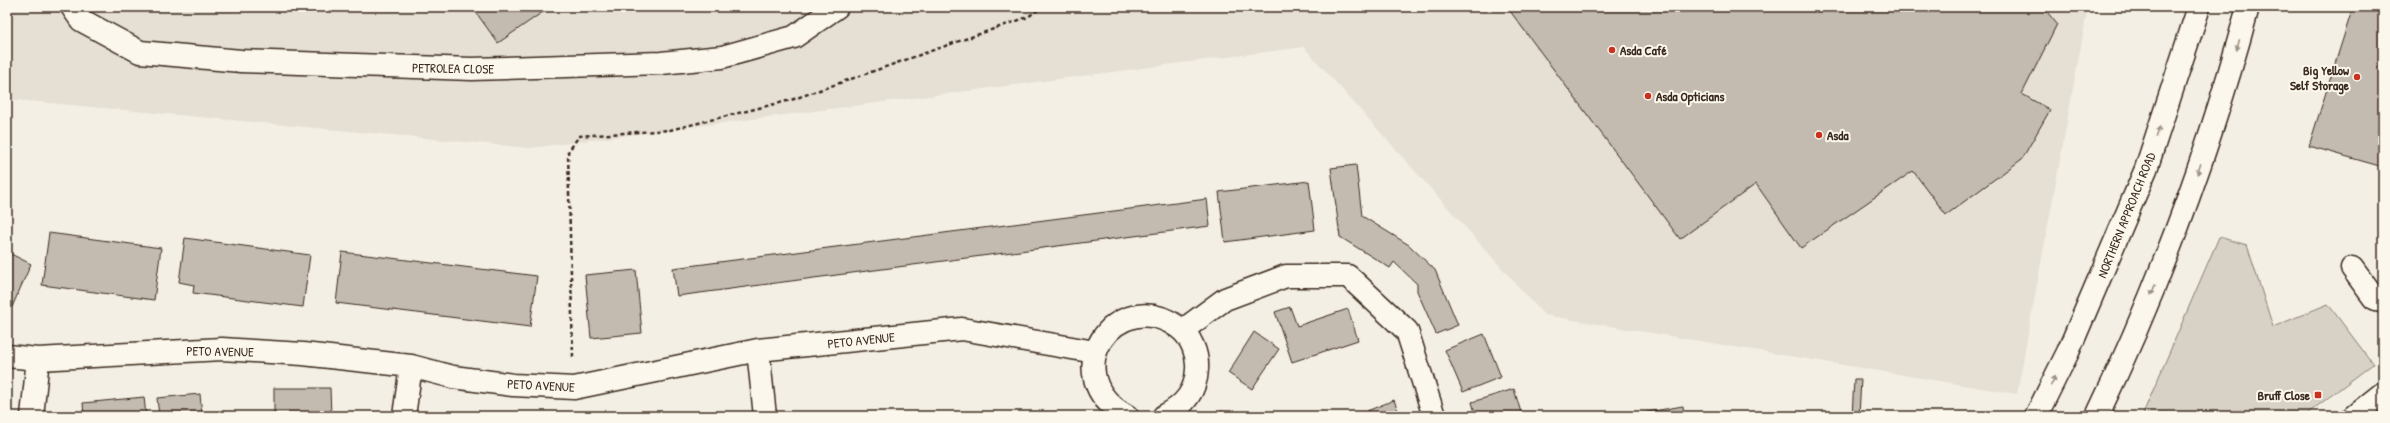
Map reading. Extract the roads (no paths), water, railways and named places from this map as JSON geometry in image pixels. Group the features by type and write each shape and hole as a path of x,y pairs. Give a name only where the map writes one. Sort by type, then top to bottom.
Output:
{"street":[{"name":"PETROLEA CLOSE","path":"72,7 81,20 140,52 241,61 472,69 661,64 722,57 794,37 837,7"},
{"name":"NORTHERN APPROACH ROAD","path":"2036,416 2068,352 2146,169 2199,7"},
{"path":"2097,416 2148,301 2186,207 2216,118 2248,7"},
{"path":"2352,268 2374,298 2383,302"},
{"path":"1183,330 1225,299 1286,276 1348,276 1407,331 1434,416"},
{"path":"1127,416 1114,409 1103,397 1096,384 1093,368 1096,352 1103,336 1116,323 1133,317 1150,315 1168,320 1183,330 1193,345 1198,363 1197,380 1189,397 1176,410 1164,416"},
{"name":"PETO AVENUE","path":"7,356 38,359 222,349 303,354 411,366 453,377 513,385 574,388 758,350 962,329 1096,352"},
{"path":"758,350 765,416"},
{"path":"32,416 38,359"},
{"path":"404,416 411,366"},
{"path":"2354,416 2383,393"}],"place":[{"name":"Asda Café","path":"1612,50"},
{"name":"Big Yellow Self Storage","path":"2357,77"},
{"name":"Asda Opticians","path":"1648,96"},
{"name":"Asda","path":"1819,135"},
{"name":"Bruff Close","path":"2318,395"}]}
